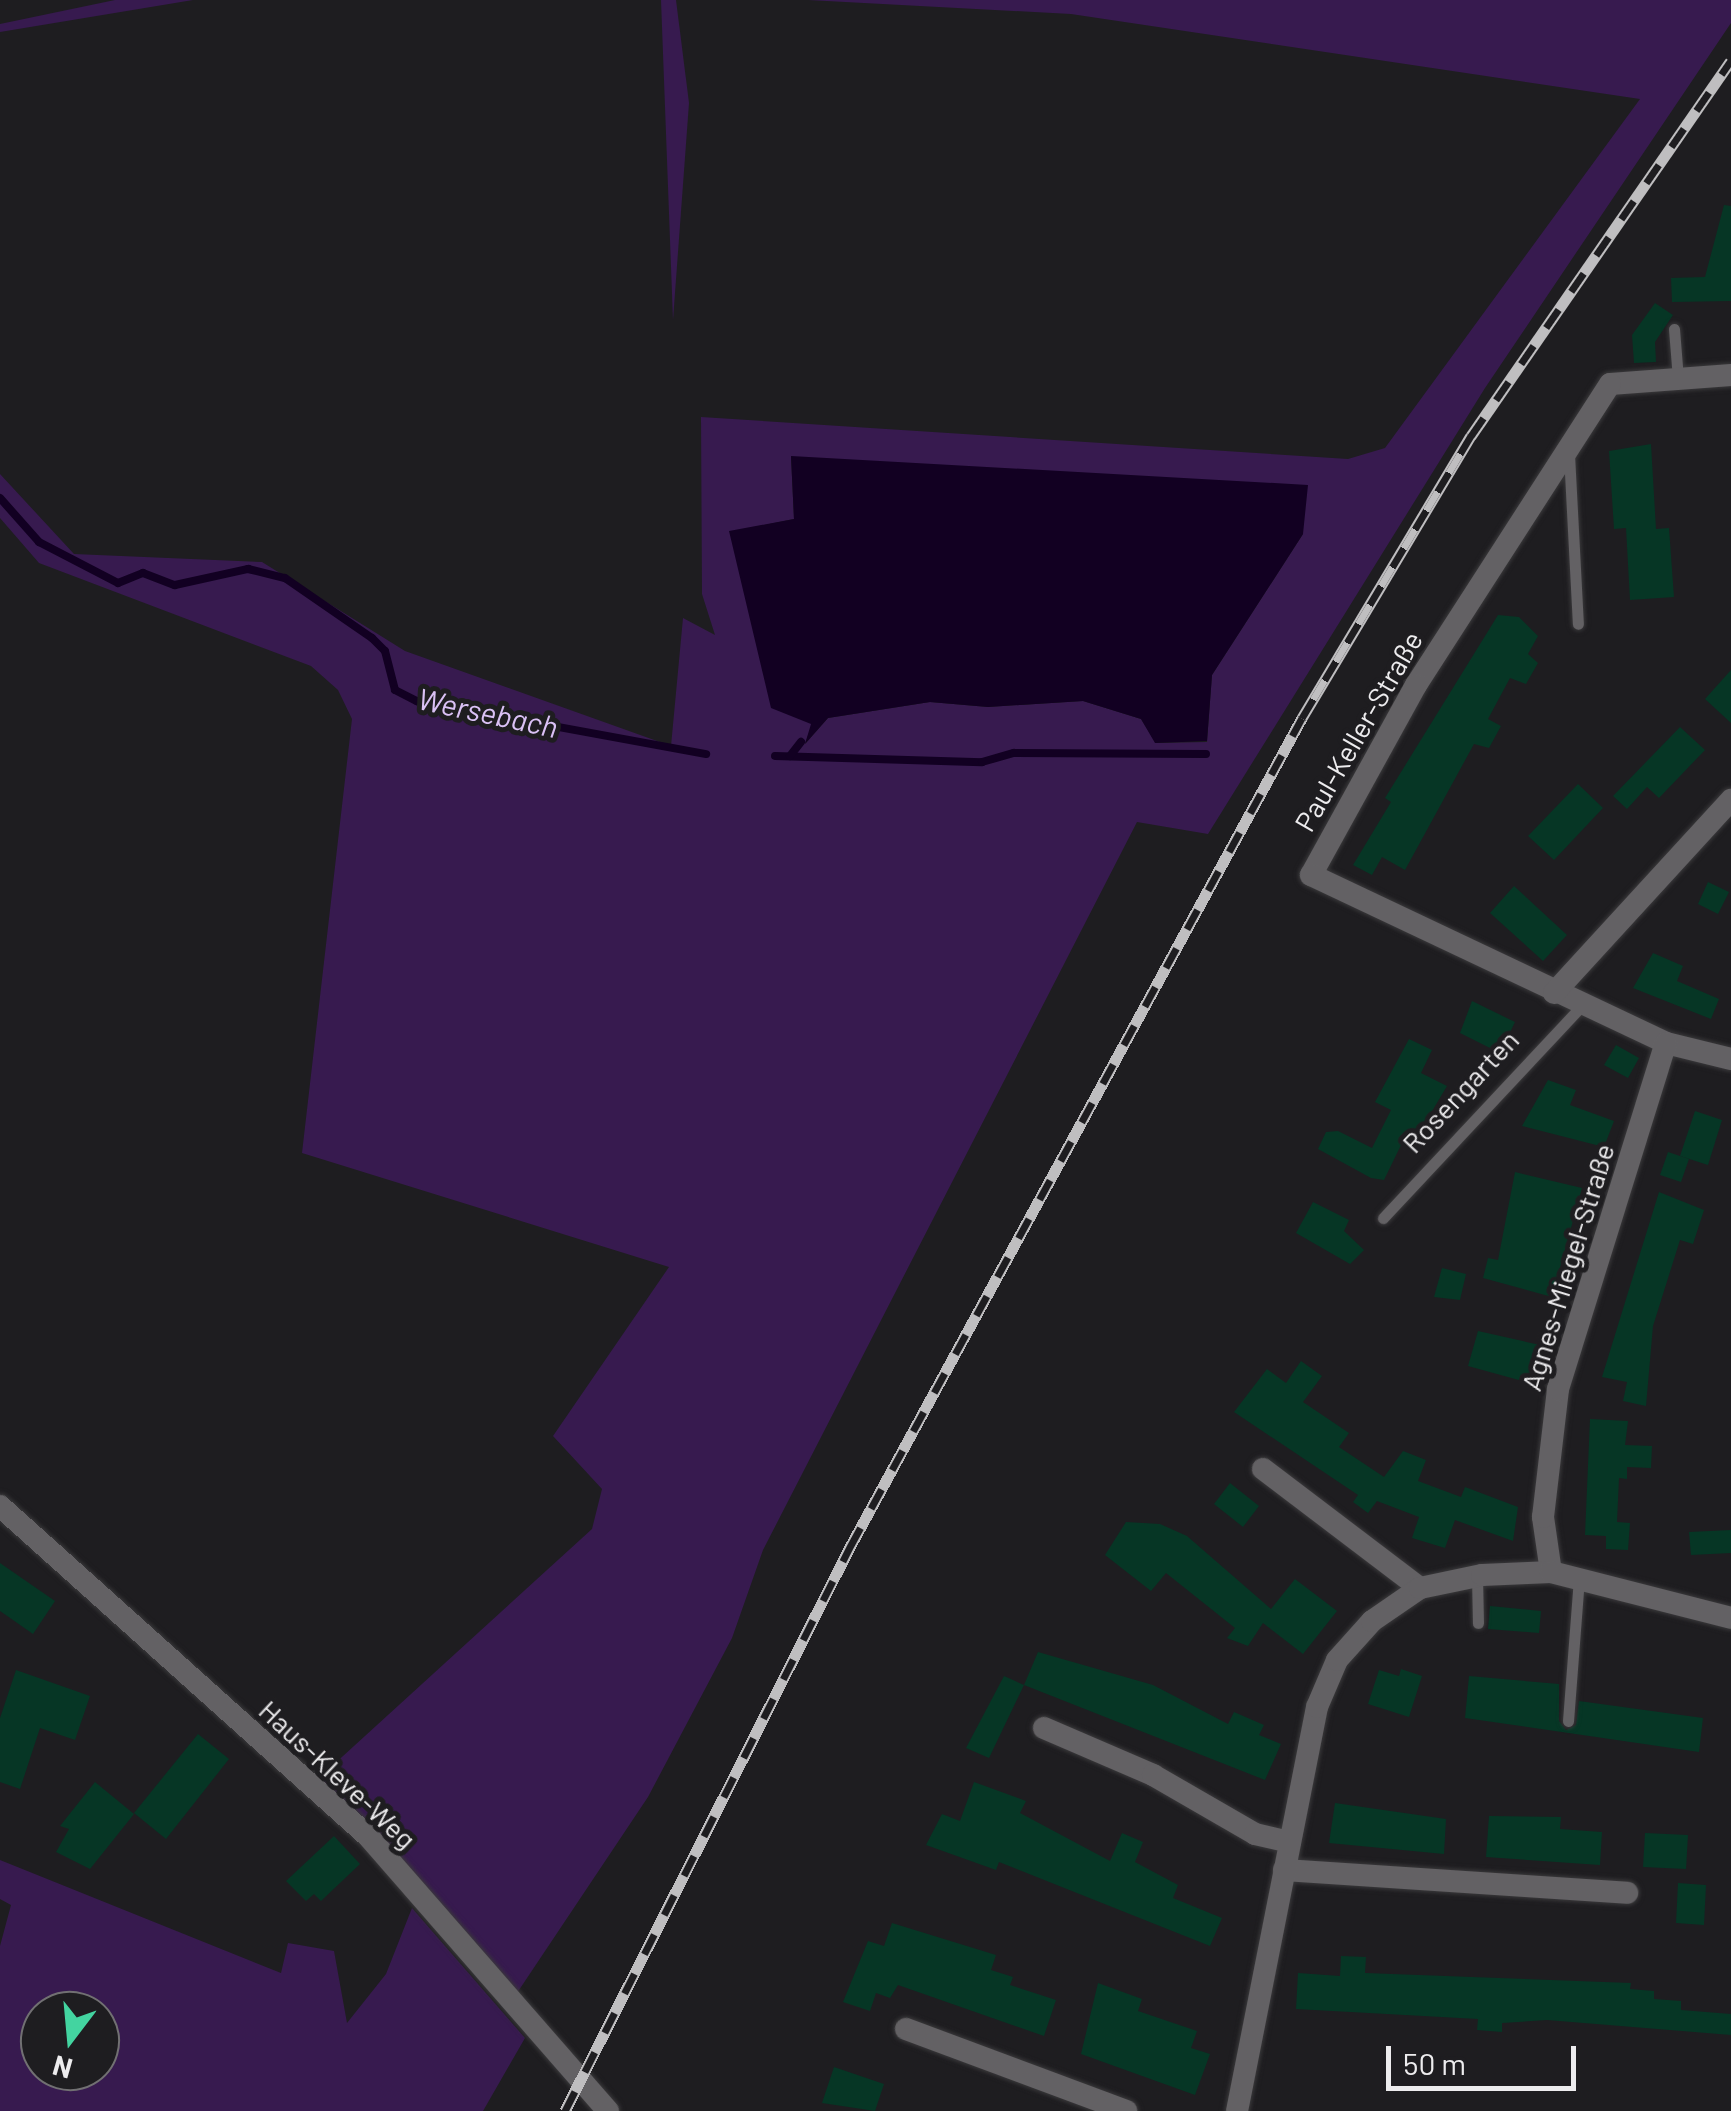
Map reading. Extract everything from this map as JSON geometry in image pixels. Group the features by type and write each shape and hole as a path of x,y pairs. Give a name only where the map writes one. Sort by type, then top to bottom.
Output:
{"street":[{"name":"Paul-Keller-Straße","path":"1731,375 1610,384 1416,685 1311,875 1666,1043 1731,1060"},
{"path":"1554,993 1731,800"},
{"name":"Agnes-Miegel-Straße","path":"1551,1572 1542,1517 1558,1388 1666,1043"},
{"path":"1263,1469 1420,1588"},
{"name":"Haus-Kleve-Weg","path":"0,1506 368,1836 608,2111"},
{"path":"1237,2111 1317,1707 1336,1660 1372,1621 1420,1588 1477,1576 1551,1572 1731,1618"},
{"path":"1044,1728 1152,1775 1255,1834 1290,1842"},
{"path":"1284,1870 1628,1893"},
{"path":"906,2029 1126,2111"}],"lane":[{"path":"1674,329 1678,379"},
{"path":"1568,445 1578,624"},
{"name":"Rosengarten","path":"1382,1218 1582,1005"},
{"path":"1477,1576 1478,1623"},
{"path":"1568,1721 1579,1580"}],"shaded area":[{"path":"115,0 193,0 0,32 0,24"},
{"path":"661,0 676,0 689,103 673,320"},
{"path":"808,0 1731,0 1731,23 1485,388 1208,834 1137,822 763,1550 732,1638 648,1797 517,1993 320,1777 592,1529 602,1489 553,1436 669,1267 302,1153 352,719 338,690 311,666 39,563 0,518 0,474 74,554 262,562 405,651 671,746 683,618 715,635 702,594 701,417 1348,459 1385,448 1640,99 1071,14","holes":["791,457 1303,534 1212,675 1207,742 1156,743 1141,719 1083,701 988,707 930,702 828,718 805,744 812,724 730,532 794,519"]},
{"path":"791,456 1308,485 1303,534 1212,675 1207,741 1155,743 1141,719 1083,701 988,707 930,702 828,718 805,744 811,724 771,708 729,531 794,519"},
{"path":"0,1860 281,1973 288,1943 334,1951 347,2023 386,1974 412,1908 525,2038 483,2111 0,2111 0,1946 11,1905 0,1899"}],"building":[{"path":"1724,205 1731,206 1731,301 1672,302 1671,278 1705,277"},
{"path":"1655,303 1673,315 1655,342 1656,362 1634,363 1632,335"},
{"path":"1651,444 1656,529 1669,528 1674,597 1630,600 1626,528 1614,529 1609,451"},
{"path":"1498,615 1519,617 1538,636 1528,654 1538,663 1526,684 1510,678 1488,719 1501,726 1489,748 1474,744 1405,870 1382,857 1372,875 1353,865 1391,802 1385,798"},
{"path":"1731,670 1731,723 1705,699"},
{"path":"1680,727 1705,750 1659,798 1647,787 1627,809 1613,796"},
{"path":"1578,784 1603,808 1554,860 1528,836"},
{"path":"1708,882 1729,892 1718,914 1698,904"},
{"path":"1514,886 1567,935 1543,961 1490,913"},
{"path":"1653,953 1683,966 1677,981 1719,999 1711,1019 1633,988"},
{"path":"1472,1001 1515,1022 1500,1053 1460,1033"},
{"path":"1409,1039 1432,1050 1421,1073 1447,1086 1412,1145 1403,1141 1384,1180 1371,1178 1318,1149 1326,1132 1338,1131 1372,1148 1391,1110 1375,1102"},
{"path":"1616,1045 1639,1058 1628,1078 1604,1065"},
{"path":"1548,1080 1576,1090 1570,1105 1614,1121 1604,1147 1522,1126"},
{"path":"1695,1111 1722,1120 1708,1165 1680,1156"},
{"path":"1668,1152 1689,1159 1681,1182 1660,1175"},
{"path":"1515,1172 1582,1188 1552,1297 1483,1278 1488,1258 1498,1260"},
{"path":"1659,1192 1704,1210 1693,1244 1680,1240 1653,1326 1646,1406 1623,1401 1627,1382 1602,1377"},
{"path":"1313,1202 1349,1220 1344,1231 1364,1250 1350,1264 1296,1233"},
{"path":"1442,1268 1466,1274 1460,1300 1434,1297"},
{"path":"1478,1331 1540,1345 1530,1383 1468,1366"},
{"path":"1301,1361 1322,1376 1303,1402 1349,1433 1339,1447 1384,1477 1403,1451 1426,1460 1418,1481 1461,1497 1465,1487 1518,1507 1513,1541 1455,1520 1445,1548 1412,1538 1419,1517 1377,1501 1368,1513 1353,1502 1358,1495 1234,1412 1267,1369 1286,1383"},
{"path":"1590,1419 1628,1421 1625,1445 1652,1446 1651,1468 1627,1467 1627,1479 1619,1478 1617,1522 1630,1523 1628,1550 1606,1549 1606,1536 1585,1535"},
{"path":"1230,1483 1259,1506 1243,1527 1214,1504"},
{"path":"1126,1522 1160,1524 1187,1536 1271,1609 1295,1579 1337,1611 1303,1654 1263,1623 1248,1646 1227,1638 1235,1628 1166,1573 1151,1591 1105,1555"},
{"path":"1731,1530 1731,1553 1691,1555 1689,1532"},
{"path":"0,1563 55,1601 33,1634 0,1611"},
{"path":"1490,1606 1541,1611 1539,1633 1488,1629"},
{"path":"1038,1652 1153,1685 1228,1724 1234,1712 1264,1725 1259,1735 1281,1744 1265,1780 1024,1685"},
{"path":"1401,1669 1422,1676 1409,1717 1368,1704 1379,1670 1399,1676"},
{"path":"16,1670 90,1696 75,1740 40,1728 20,1789 0,1782 0,1718"},
{"path":"1004,1676 1024,1685 989,1758 966,1748"},
{"path":"1469,1676 1559,1684 1559,1721 1566,1730 1576,1725 1579,1701 1703,1718 1699,1752 1465,1718"},
{"path":"198,1734 229,1759 166,1839 134,1813"},
{"path":"95,1782 134,1814 90,1869 56,1852 69,1829 60,1826"},
{"path":"974,1782 1026,1801 1020,1813 1110,1861 1122,1833 1143,1842 1135,1862 1178,1885 1173,1898 1222,1918 1210,1946 999,1862 996,1870 926,1845 942,1814 960,1821"},
{"path":"1335,1803 1446,1819 1444,1854 1329,1843"},
{"path":"1489,1816 1561,1817 1560,1829 1602,1832 1600,1865 1486,1857"},
{"path":"1645,1833 1688,1835 1686,1869 1643,1867"},
{"path":"334,1836 360,1864 321,1901 314,1894 306,1901 286,1881"},
{"path":"1678,1883 1706,1885 1704,1925 1676,1923"},
{"path":"892,1923 996,1955 991,1970 1013,1977 1010,1985 1056,2000 1044,2036 898,1985 890,1998 876,1993 870,2011 843,2002 868,1941 884,1946"},
{"path":"1341,1956 1366,1957 1365,1973 1631,1983 1630,1989 1654,1991 1654,1999 1681,2001 1681,2010 1731,2014 1731,2035 1547,2020 1502,2023 1502,2032 1477,2030 1478,2019 1296,2009 1298,1973 1340,1976"},
{"path":"1098,1983 1142,1999 1138,2011 1197,2031 1191,2048 1210,2054 1195,2095 1081,2054"},
{"path":"834,2067 884,2084 875,2111 822,2103"}],"waterway":[{"name":"Wersebach","path":"0,498 39,542 118,583 143,573 175,585 248,569 285,578 372,638 385,651 395,690 417,701 706,754"},
{"path":"790,756 801,742"},
{"name":"Wersebach","path":"775,756 982,762 1014,753 1206,754"}],"railway":[{"path":"565,2111 850,1547 1302,718 1471,436 1731,61"}]}
